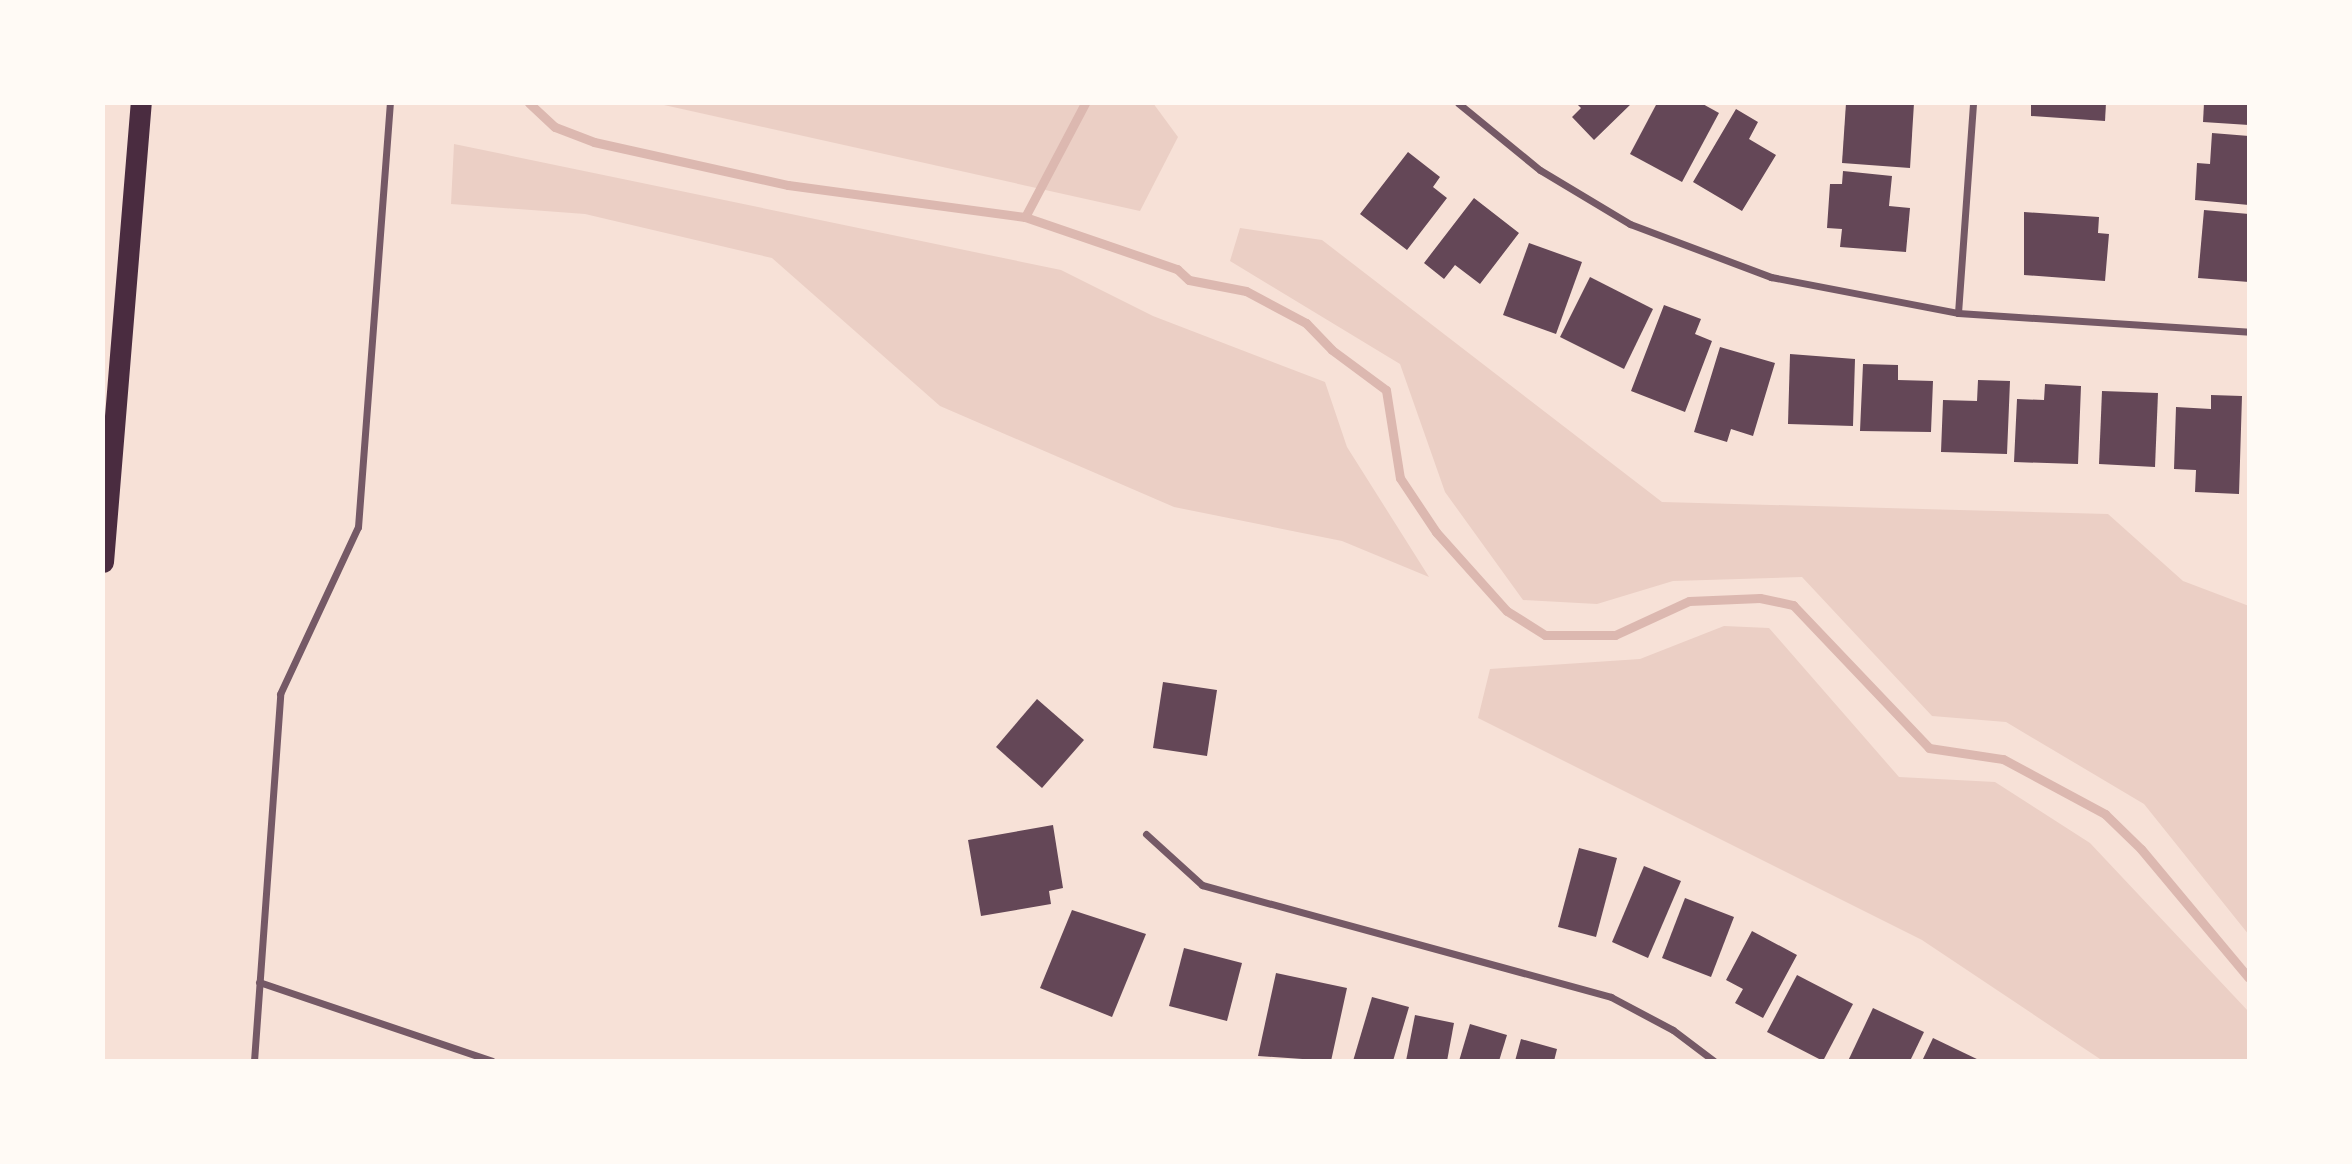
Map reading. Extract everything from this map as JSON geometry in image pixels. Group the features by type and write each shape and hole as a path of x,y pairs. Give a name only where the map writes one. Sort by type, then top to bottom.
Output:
{"highway":[{"path":"103,562 141,103"}],"street":[{"path":"254,1061 280,694 358,527 390,103"},
{"path":"1458,103 1540,170 1630,224 1679,246 1805,286 1958,313 2249,332"},
{"path":"1958,313 1973,103"},
{"path":"1146,834 1202,885 1611,998 1673,1030 1714,1061"},
{"path":"259,982 492,1061"}],"shaded area":[{"path":"655,103 1153,103 1178,137 1140,211"},
{"path":"454,144 1061,270 1153,316 1325,382 1347,447 1429,577 1342,541 1174,507 940,406 772,258 585,214 451,204"},
{"path":"1240,228 1322,240 1662,502 2108,514 2183,581 2249,606 2249,935 2144,804 2006,722 1932,716 1802,577 1673,581 1597,604 1523,600 1445,492 1400,364 1230,261"},
{"path":"1724,626 1769,628 1899,777 1995,782 2090,843 2249,1012 2249,1061 2103,1061 1922,940 1478,718 1490,669 1640,659"}],"building":[{"path":"1576,103 1632,103 1594,140 1572,117 1581,108"},
{"path":"1657,103 1701,103 1719,113 1682,182 1630,154"},
{"path":"1846,103 1914,103 1910,168 1842,163"},
{"path":"2031,103 2106,103 2105,121 2031,116"},
{"path":"2204,103 2249,103 2249,125 2203,122"},
{"path":"1736,109 1758,122 1749,139 1776,155 1742,211 1693,182"},
{"path":"2212,133 2249,136 2249,205 2195,200 2197,163 2210,164"},
{"path":"1408,152 1440,177 1433,187 1447,198 1407,250 1360,214"},
{"path":"1843,171 1892,176 1889,206 1910,208 1906,252 1840,247 1842,229 1827,228 1830,184 1842,184"},
{"path":"1474,198 1519,233 1480,284 1455,265 1444,279 1424,263"},
{"path":"2204,210 2249,214 2249,282 2198,278"},
{"path":"2024,212 2099,217 2098,233 2109,234 2105,281 2024,275"},
{"path":"1529,243 1582,262 1556,334 1503,315"},
{"path":"1590,277 1653,309 1624,369 1560,337"},
{"path":"1664,305 1701,319 1695,334 1712,341 1685,412 1631,391"},
{"path":"1720,347 1775,363 1753,436 1731,429 1727,442 1694,432"},
{"path":"1790,354 1855,359 1853,426 1788,424"},
{"path":"1863,364 1898,365 1898,380 1933,381 1931,432 1860,431"},
{"path":"1978,380 2010,381 2007,454 1941,452 1943,400 1977,401"},
{"path":"2045,384 2081,386 2078,464 2014,462 2017,399 2044,400"},
{"path":"2102,391 2158,393 2155,467 2099,464"},
{"path":"2211,395 2242,396 2239,494 2195,492 2196,470 2174,469 2176,407 2211,409"},
{"path":"1163,682 1217,690 1207,756 1153,748"},
{"path":"1037,699 1084,740 1042,788 996,747"},
{"path":"1053,825 1063,888 1049,891 1051,904 981,916 968,840"},
{"path":"1579,848 1617,858 1596,937 1558,927"},
{"path":"1644,866 1681,881 1648,958 1612,942"},
{"path":"1685,898 1734,917 1711,977 1662,958"},
{"path":"1072,910 1146,934 1112,1017 1040,988"},
{"path":"1752,931 1797,955 1763,1018 1735,1003 1743,989 1726,980"},
{"path":"1184,948 1242,963 1227,1021 1169,1006"},
{"path":"1276,973 1347,988 1331,1061 1258,1056"},
{"path":"1797,975 1853,1004 1823,1061 1767,1032"},
{"path":"1372,997 1409,1007 1393,1061 1353,1061"},
{"path":"1873,1008 1924,1032 1910,1061 1848,1061"},
{"path":"1415,1015 1454,1023 1447,1061 1406,1061"},
{"path":"1470,1024 1507,1035 1499,1061 1459,1061"},
{"path":"1933,1038 1981,1061 1922,1061"},
{"path":"1521,1039 1557,1049 1554,1061 1515,1061"}],"waterway":[{"path":"529,103 555,127 594,142 788,185 1025,217 1177,269 1189,280 1246,291 1306,323 1332,350 1386,390 1400,478 1436,532 1507,611 1545,635 1615,635 1689,601 1760,598 1793,605 1929,748 2003,759 2105,814 2141,849 2249,978"},
{"path":"1025,217 1085,103"}]}
